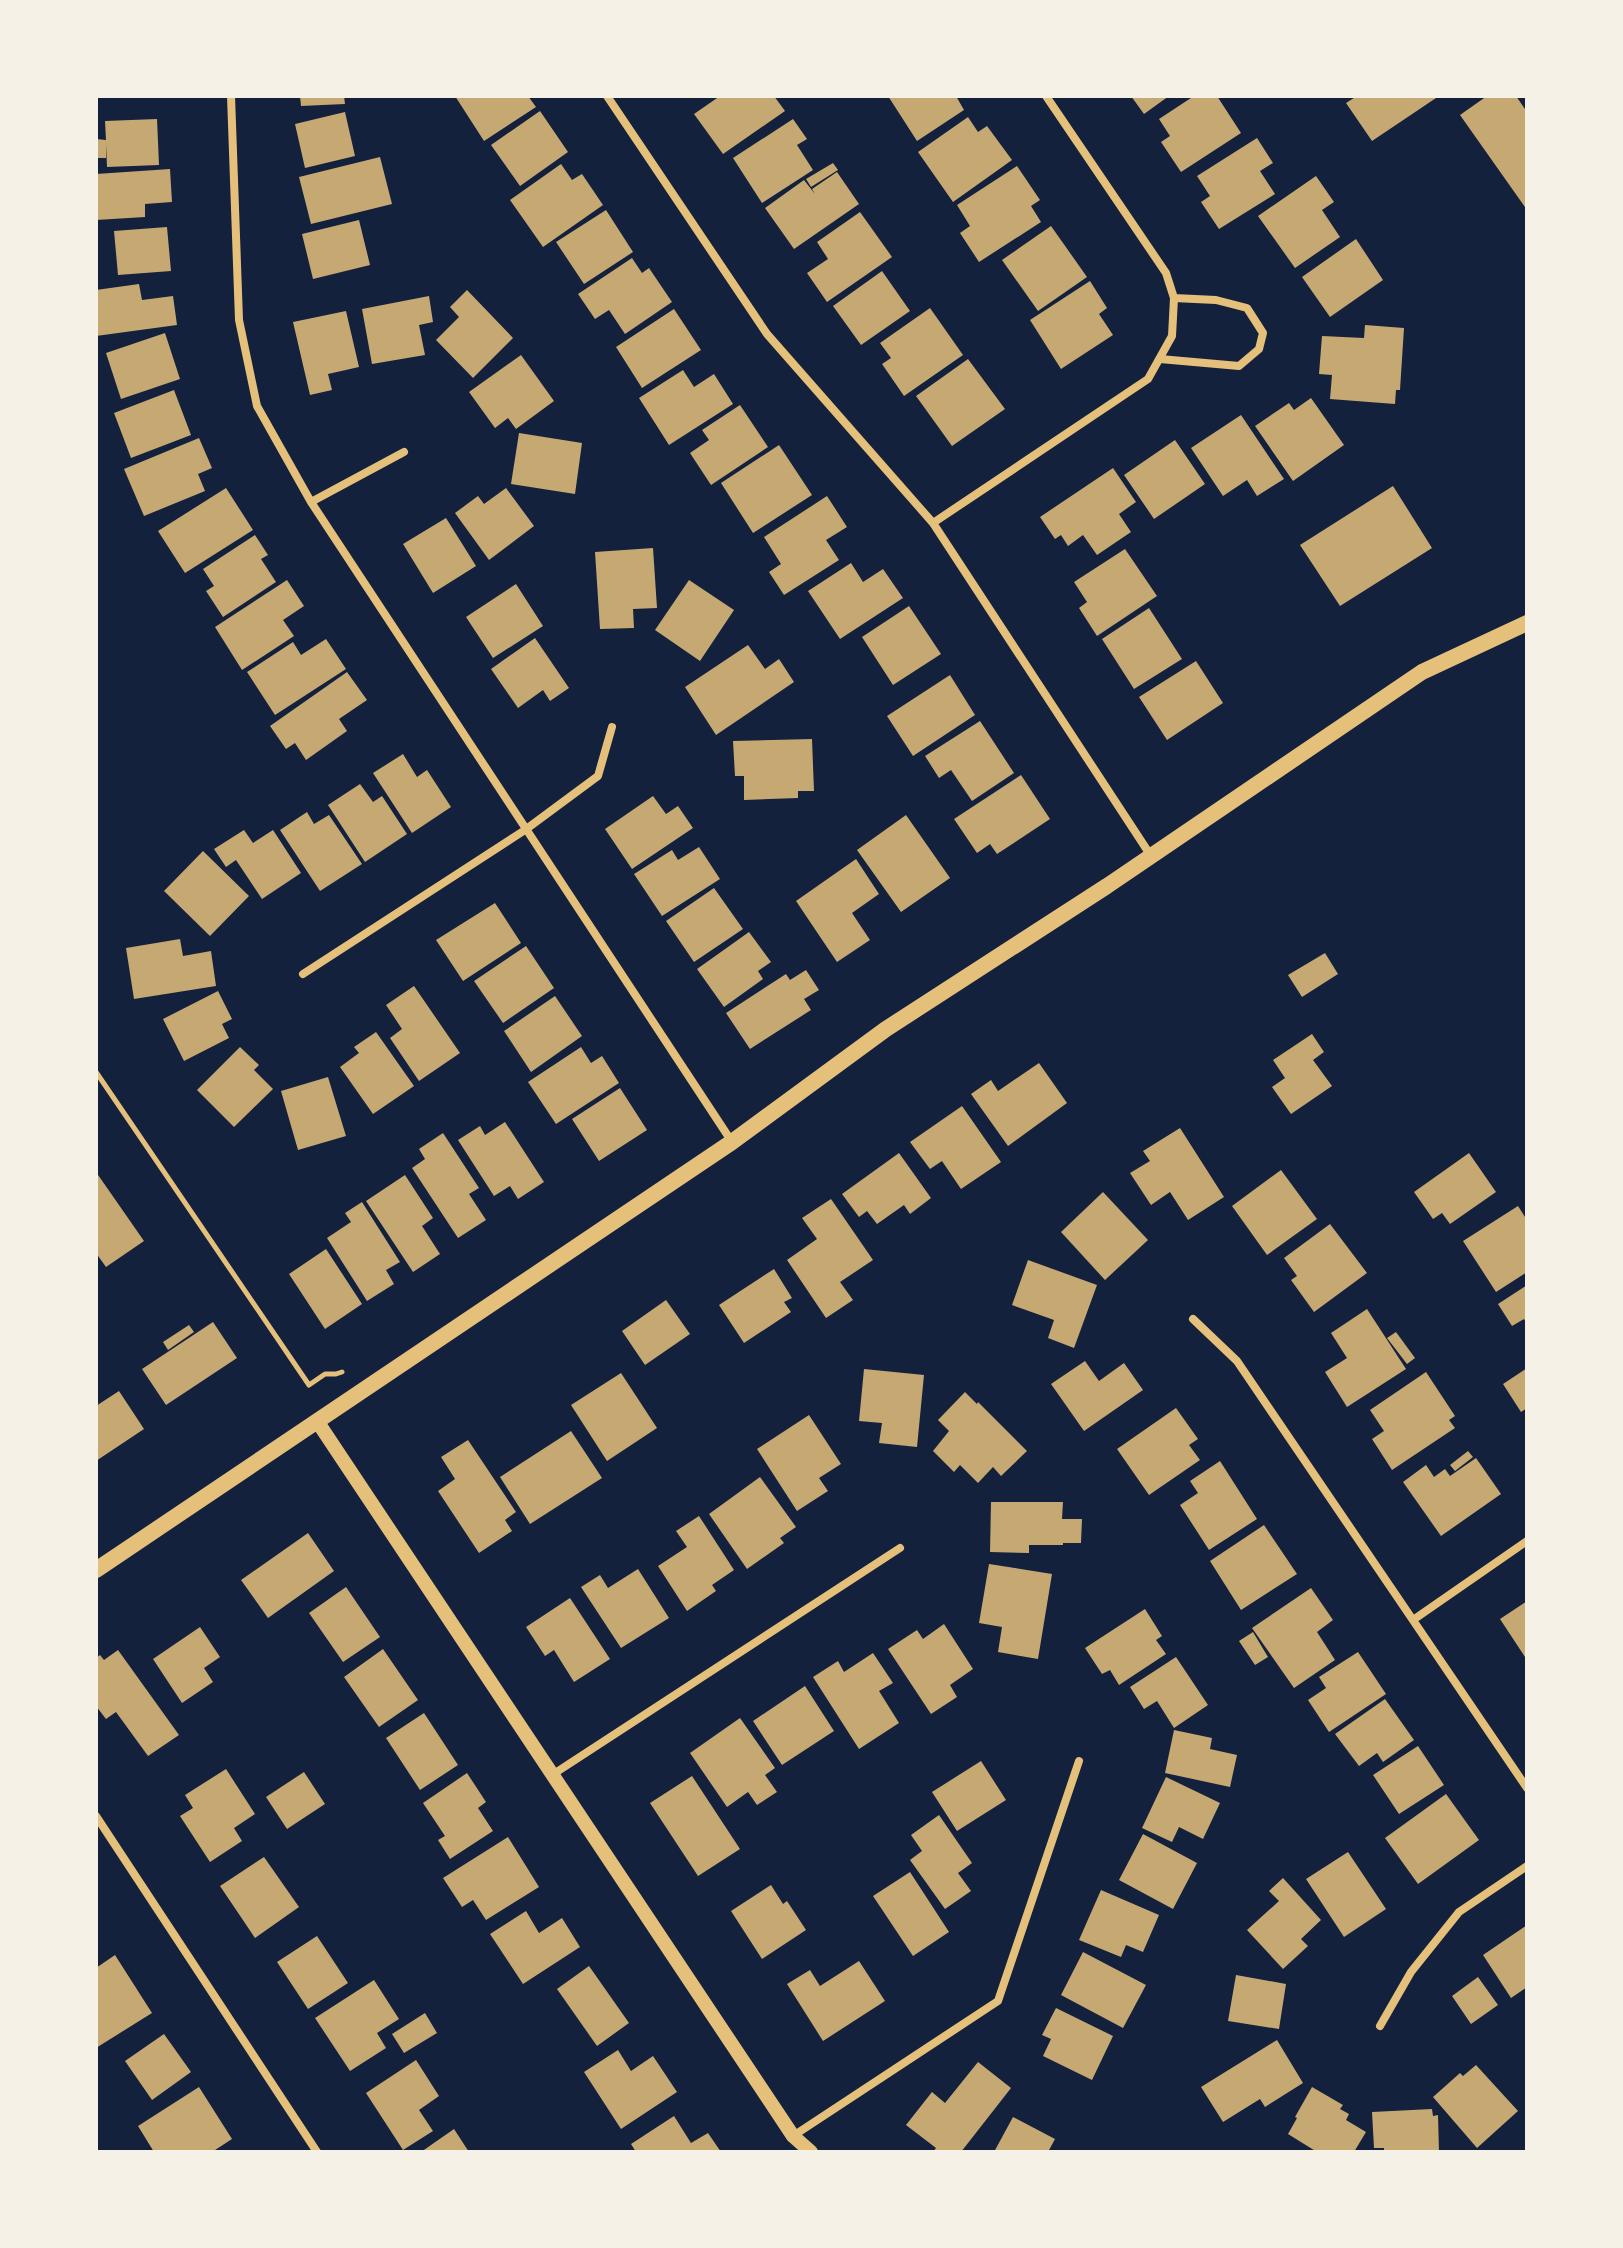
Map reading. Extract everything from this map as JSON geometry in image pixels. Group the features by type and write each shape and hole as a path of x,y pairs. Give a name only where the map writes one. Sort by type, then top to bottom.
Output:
{"main road":[{"path":"96,1570 732,1142 886,1029 1151,856 1422,672 1527,623"}],"street":[{"path":"231,96 239,320 257,406 311,502 732,1142"},
{"path":"607,96 767,334 933,523 1151,856"},
{"path":"933,523 1148,379 1172,336 1174,298 1166,273 1046,96"},
{"path":"1160,359 1239,366 1259,349 1263,333 1247,308 1216,300 1174,298"},
{"path":"311,502 404,452"},
{"path":"303,974 525,830 598,776 612,727"},
{"path":"1193,1319 1237,1361 1527,1788"},
{"path":"317,1421 793,2136 811,2152"},
{"path":"1413,1620 1527,1541"},
{"path":"551,1775 900,1548"},
{"path":"793,2136 998,2001 1079,1761"},
{"path":"96,1816 317,2152"},
{"path":"1380,2026 1411,1972 1459,1912 1527,1866"}],"path":[{"path":"96,1072 309,1385 325,1374 342,1372"}],"building":[{"path":"300,96 344,96 345,104 301,106"},
{"path":"455,96 528,96 536,107 484,141"},
{"path":"720,96 774,96 785,111 723,154 694,114"},
{"path":"888,96 956,96 964,110 917,141"},
{"path":"1131,96 1169,96 1144,114"},
{"path":"1194,96 1217,96 1241,133 1181,172 1161,142 1170,136 1159,119"},
{"path":"1357,96 1439,96 1372,141 1346,103"},
{"path":"1487,96 1516,96 1527,112 1527,210 1460,115"},
{"path":"540,111 568,152 520,186 491,145"},
{"path":"345,112 355,156 305,168 295,124"},
{"path":"968,117 978,132 987,126 1012,160 953,202 918,152"},
{"path":"157,119 159,165 107,167 106,144 106,158 96,158 96,139 106,140 105,121"},
{"path":"793,119 807,139 797,145 813,170 762,203 733,158"},
{"path":"1257,138 1273,163 1260,171 1275,194 1219,229 1201,202 1210,196 1197,176"},
{"path":"380,157 392,204 311,224 299,177"},
{"path":"833,163 838,170 811,187 806,179"},
{"path":"561,164 572,180 582,174 603,205 543,247 510,200"},
{"path":"1017,166 1040,200 1031,206 1041,222 979,262 960,233 970,226 957,205"},
{"path":"170,169 172,202 145,204 145,217 96,220 96,174"},
{"path":"837,172 859,204 794,249 765,208 804,180 815,194 812,189"},
{"path":"1316,176 1334,202 1322,210 1340,237 1295,268 1258,216"},
{"path":"606,210 633,252 584,284 556,242"},
{"path":"860,212 892,257 827,302 807,273 828,259 817,242"},
{"path":"359,220 370,265 313,279 302,234"},
{"path":"1051,226 1087,277 1038,311 1002,260"},
{"path":"167,227 171,271 118,275 114,231"},
{"path":"1356,239 1383,280 1330,317 1302,277"},
{"path":"632,258 642,273 649,268 672,302 625,334 609,310 595,319 578,294"},
{"path":"882,271 910,311 861,345 833,306"},
{"path":"1090,281 1107,308 1099,314 1113,335 1061,369 1030,320"},
{"path":"139,284 142,300 173,296 177,325 96,336 96,290"},
{"path":"467,290 513,338 473,378 436,340 459,317 450,307"},
{"path":"429,296 433,322 419,325 425,355 372,364 362,309"},
{"path":"930,308 963,355 904,396 882,364 891,358 880,343"},
{"path":"674,309 701,350 642,388 616,347"},
{"path":"346,311 359,367 328,374 332,390 310,395 293,322"},
{"path":"1365,325 1404,328 1400,390 1396,390 1395,404 1330,399 1332,375 1319,374 1322,336 1364,338"},
{"path":"165,333 180,379 121,399 106,353"},
{"path":"521,355 554,401 516,429 508,418 495,428 469,392"},
{"path":"968,359 1005,409 952,446 916,396"},
{"path":"683,370 694,387 714,374 733,404 669,445 639,398"},
{"path":"174,390 191,435 131,458 114,413"},
{"path":"1311,398 1344,445 1293,481 1255,426 1289,403 1294,410"},
{"path":"740,405 768,447 711,485 690,453 709,440 702,430"},
{"path":"1241,415 1284,479 1257,496 1247,480 1223,496 1191,448"},
{"path":"519,433 582,443 575,494 511,484"},
{"path":"199,438 212,468 198,474 205,491 144,516 124,469"},
{"path":"1175,440 1205,484 1154,519 1124,475"},
{"path":"779,445 812,495 753,533 721,483"},
{"path":"1113,468 1136,502 1119,514 1131,532 1097,555 1083,535 1068,546 1061,535 1055,539 1040,517"},
{"path":"1393,486 1432,548 1340,606 1300,545"},
{"path":"226,488 253,530 185,573 158,531"},
{"path":"506,488 534,526 489,560 455,513 478,496 484,504"},
{"path":"827,496 847,527 826,540 839,560 784,595 769,572 781,564 764,537"},
{"path":"446,518 476,566 433,593 403,544"},
{"path":"255,535 268,555 261,559 276,582 223,617 206,591 214,586 203,569"},
{"path":"653,548 657,608 633,609 634,628 600,629 595,552"},
{"path":"1125,549 1157,596 1097,636 1079,608 1087,602 1074,582"},
{"path":"851,563 863,582 883,569 903,598 840,639 808,591"},
{"path":"287,580 304,606 283,620 294,636 242,670 215,627"},
{"path":"689,580 734,610 700,661 655,630"},
{"path":"516,584 543,626 493,658 466,617"},
{"path":"909,606 941,654 893,685 862,637"},
{"path":"1149,608 1182,659 1134,689 1102,639"},
{"path":"535,638 569,688 550,701 543,690 518,708 491,669"},
{"path":"326,639 346,669 275,715 247,672 293,642 301,655"},
{"path":"748,645 765,669 779,659 794,682 716,735 685,687"},
{"path":"1196,661 1223,703 1167,740 1139,697"},
{"path":"347,672 367,700 339,719 347,731 306,760 295,743 286,749 270,726"},
{"path":"950,675 975,715 913,756 887,716"},
{"path":"980,721 1014,773 972,801 951,770 939,778 925,756"},
{"path":"812,739 814,791 798,791 798,798 744,800 744,776 735,776 733,741"},
{"path":"403,754 417,777 427,770 451,807 412,833 373,773"},
{"path":"1021,775 1050,819 997,854 990,844 977,853 954,819"},
{"path":"360,784 373,802 382,796 407,834 365,862 328,805"},
{"path":"653,796 666,814 678,806 693,828 632,869 605,829"},
{"path":"307,812 314,824 329,815 362,864 320,891 280,830"},
{"path":"906,815 950,878 901,912 857,850"},
{"path":"244,830 253,843 273,830 301,873 262,899 236,860 226,867 214,849"},
{"path":"699,847 720,879 662,916 634,874 672,850 678,860"},
{"path":"203,851 249,896 210,936 164,891"},
{"path":"856,859 879,894 852,913 870,940 837,962 796,901"},
{"path":"714,888 743,929 694,962 666,921"},
{"path":"495,903 521,943 463,981 436,940"},
{"path":"749,932 771,962 758,971 763,979 724,1007 697,969"},
{"path":"180,939 183,956 211,951 216,986 134,999 126,948"},
{"path":"526,946 554,988 503,1023 474,981"},
{"path":"1325,953 1338,974 1302,997 1288,975"},
{"path":"806,970 819,990 804,999 811,1010 750,1049 726,1013 786,974 790,980"},
{"path":"414,986 460,1053 419,1081 390,1038 402,1029 386,1005"},
{"path":"218,991 232,1019 222,1024 229,1038 184,1061 163,1019"},
{"path":"555,996 582,1036 531,1072 504,1031"},
{"path":"376,1032 414,1086 373,1114 340,1067 359,1053 354,1047"},
{"path":"1312,1034 1324,1052 1313,1060 1332,1086 1291,1114 1272,1087 1285,1078 1273,1060"},
{"path":"240,1047 259,1065 254,1070 273,1089 234,1127 197,1090"},
{"path":"581,1047 591,1063 602,1056 619,1083 556,1124 528,1082"},
{"path":"1039,1063 1067,1103 1008,1146 971,1094 991,1080 998,1091"},
{"path":"328,1077 346,1136 298,1150 281,1091"},
{"path":"620,1088 647,1130 599,1161 572,1119"},
{"path":"962,1106 1001,1162 961,1189 942,1161 930,1169 910,1142"},
{"path":"505,1122 544,1182 518,1199 510,1186 494,1196 458,1140 480,1126 485,1135"},
{"path":"1180,1128 1224,1197 1188,1220 1170,1192 1151,1205 1130,1173 1150,1161 1143,1151"},
{"path":"443,1133 479,1188 469,1194 486,1220 458,1238 412,1168 425,1159 419,1149"},
{"path":"899,1153 931,1198 910,1214 904,1205 877,1224 867,1211 859,1217 842,1194"},
{"path":"1469,1153 1496,1192 1450,1224 1442,1213 1433,1219 1414,1192"},
{"path":"1281,1170 1317,1219 1267,1255 1232,1206"},
{"path":"96,1172 144,1241 106,1267 96,1253"},
{"path":"405,1175 433,1218 422,1226 440,1254 413,1272 366,1201"},
{"path":"1103,1192 1148,1240 1105,1280 1061,1232"},
{"path":"831,1199 873,1260 840,1282 853,1300 826,1318 787,1260 817,1239 802,1218"},
{"path":"362,1202 400,1262 386,1270 394,1284 367,1301 327,1238 351,1222 345,1213"},
{"path":"1518,1206 1527,1220 1527,1272 1496,1292 1463,1241"},
{"path":"1330,1224 1367,1273 1314,1312 1291,1280 1297,1276 1284,1258"},
{"path":"326,1249 362,1304 325,1329 289,1274"},
{"path":"1028,1260 1097,1285 1074,1348 1048,1338 1054,1320 1012,1305"},
{"path":"774,1269 792,1298 784,1302 791,1312 744,1343 719,1305"},
{"path":"1527,1285 1527,1324 1524,1319 1512,1326 1498,1304"},
{"path":"666,1300 690,1334 645,1365 622,1331"},
{"path":"1367,1309 1406,1369 1347,1407 1325,1372 1347,1358 1331,1333"},
{"path":"213,1322 237,1358 166,1405 142,1369"},
{"path":"189,1325 194,1332 168,1350 163,1342"},
{"path":"1396,1332 1415,1358 1407,1364 1387,1338"},
{"path":"1085,1361 1099,1381 1124,1363 1143,1390 1084,1431 1051,1384"},
{"path":"1527,1368 1527,1408 1521,1412 1503,1384"},
{"path":"864,1369 924,1375 917,1447 879,1443 882,1423 859,1421"},
{"path":"1426,1372 1455,1416 1449,1420 1455,1428 1392,1470 1372,1439 1384,1431 1370,1410"},
{"path":"621,1373 657,1428 607,1461 571,1405"},
{"path":"119,1391 144,1429 96,1461 96,1406"},
{"path":"965,1392 1027,1451 1001,1476 993,1467 978,1483 960,1465 954,1472 933,1451 949,1431 938,1420"},
{"path":"1176,1408 1198,1439 1189,1445 1200,1460 1149,1495 1117,1449"},
{"path":"809,1415 841,1464 819,1478 828,1491 797,1511 757,1449"},
{"path":"571,1431 602,1478 530,1524 500,1477"},
{"path":"468,1440 516,1512 505,1520 512,1531 479,1553 438,1491 455,1479 441,1457"},
{"path":"1468,1451 1473,1457 1455,1471 1450,1465"},
{"path":"1476,1458 1501,1494 1441,1536 1403,1482 1426,1465 1434,1477 1445,1469 1450,1476"},
{"path":"1220,1461 1257,1519 1209,1550 1180,1505 1198,1493 1190,1481"},
{"path":"760,1477 796,1527 780,1538 784,1543 747,1569 709,1514"},
{"path":"991,1502 1063,1502 1062,1519 1082,1519 1081,1543 1029,1545 1029,1553 990,1552"},
{"path":"699,1516 734,1570 712,1585 716,1591 687,1611 658,1566 687,1547 676,1531"},
{"path":"1264,1525 1297,1574 1241,1610 1210,1561"},
{"path":"308,1533 334,1571 268,1618 241,1580"},
{"path":"989,1564 1052,1574 1038,1659 998,1652 1002,1627 979,1623"},
{"path":"638,1569 669,1618 621,1648 581,1587 600,1575 608,1588"},
{"path":"346,1587 380,1637 343,1662 309,1613"},
{"path":"1311,1588 1333,1620 1317,1632 1335,1660 1294,1688 1252,1628"},
{"path":"570,1598 610,1659 574,1682 554,1650 545,1656 526,1627"},
{"path":"1527,1601 1527,1660 1500,1619"},
{"path":"1145,1609 1162,1636 1156,1640 1166,1654 1119,1685 1110,1670 1102,1674 1085,1648"},
{"path":"944,1624 973,1669 950,1685 957,1697 931,1714 888,1649 917,1630 923,1639"},
{"path":"200,1627 220,1657 204,1668 213,1682 182,1703 153,1659"},
{"path":"1253,1632 1268,1657 1255,1665 1239,1641"},
{"path":"383,1649 418,1700 379,1727 344,1677"},
{"path":"118,1650 179,1735 148,1756 116,1712 106,1719 96,1706 96,1658 100,1655 104,1660"},
{"path":"1358,1652 1386,1694 1329,1732 1308,1700 1326,1688 1319,1677"},
{"path":"873,1653 893,1683 879,1691 899,1723 859,1749 813,1677 838,1661 844,1672"},
{"path":"1176,1657 1208,1705 1174,1728 1157,1701 1144,1709 1130,1687"},
{"path":"805,1686 834,1731 782,1765 753,1721"},
{"path":"1385,1699 1414,1740 1383,1762 1377,1753 1359,1766 1335,1734"},
{"path":"424,1713 458,1765 420,1790 386,1738"},
{"path":"740,1718 775,1768 765,1775 777,1792 757,1805 748,1792 727,1807 690,1753"},
{"path":"1174,1730 1212,1738 1210,1749 1237,1755 1230,1787 1165,1773"},
{"path":"1418,1746 1444,1785 1399,1814 1373,1775"},
{"path":"981,1761 1006,1800 957,1831 932,1792"},
{"path":"226,1769 255,1814 234,1828 242,1841 210,1862 180,1816 193,1808 185,1795"},
{"path":"304,1772 325,1804 287,1829 266,1797"},
{"path":"467,1773 486,1802 478,1808 493,1831 450,1859 438,1840 445,1836 423,1803"},
{"path":"692,1776 740,1849 698,1876 650,1803"},
{"path":"1166,1777 1220,1803 1203,1839 1179,1827 1172,1842 1142,1828"},
{"path":"1446,1794 1479,1840 1418,1884 1385,1838"},
{"path":"939,1815 972,1863 958,1873 971,1891 945,1909 910,1860 922,1851 911,1835"},
{"path":"1143,1834 1197,1863 1173,1909 1119,1880"},
{"path":"508,1837 539,1887 486,1920 473,1900 462,1907 443,1878"},
{"path":"1348,1852 1386,1909 1344,1937 1306,1879"},
{"path":"264,1857 299,1907 255,1938 220,1886"},
{"path":"910,1872 949,1932 913,1956 873,1896"},
{"path":"1283,1878 1321,1920 1301,1939 1308,1946 1283,1969 1247,1930 1279,1901 1269,1891"},
{"path":"771,1885 783,1904 787,1901 806,1930 762,1959 731,1911"},
{"path":"1101,1890 1159,1915 1143,1952 1126,1945 1121,1957 1079,1940"},
{"path":"526,1911 539,1933 562,1918 580,1947 523,1984 490,1934"},
{"path":"1527,1925 1527,1987 1511,1998 1483,1955"},
{"path":"317,1936 348,1983 308,2009 277,1962"},
{"path":"1083,1952 1146,1985 1123,2028 1061,1995"},
{"path":"115,1955 152,2013 96,2048 96,1968"},
{"path":"859,1961 885,2001 823,2041 787,1984 810,1970 820,1986"},
{"path":"589,1966 629,2023 597,2046 557,1989"},
{"path":"1236,1975 1286,1984 1279,2029 1228,2021"},
{"path":"1478,1977 1498,2005 1471,2024 1452,1996"},
{"path":"374,1980 399,2019 377,2033 386,2048 350,2071 315,2018"},
{"path":"1056,2008 1113,2036 1092,2080 1043,2056 1051,2039 1042,2035"},
{"path":"425,2013 437,2033 404,2053 392,2034"},
{"path":"164,2034 191,2072 152,2100 125,2061"},
{"path":"1277,2040 1303,2083 1265,2107 1260,2099 1223,2122 1201,2087"},
{"path":"618,2050 631,2071 653,2056 677,2092 621,2129 584,2072"},
{"path":"416,2060 439,2096 419,2110 433,2131 403,2150 366,2093"},
{"path":"978,2062 1011,2088 961,2152 933,2152 936,2148 906,2125 932,2092 945,2103"},
{"path":"1476,2065 1518,2111 1477,2148 1433,2097 1460,2073 1463,2076"},
{"path":"199,2087 232,2139 212,2152 154,2152 138,2126"},
{"path":"1312,2087 1343,2105 1340,2109 1349,2114 1346,2120 1366,2132 1354,2152 1317,2152 1288,2134"},
{"path":"1432,2109 1433,2116 1438,2115 1439,2152 1384,2152 1384,2148 1374,2148 1372,2112"},
{"path":"674,2116 691,2143 708,2133 721,2152 636,2152 631,2144"},
{"path":"1013,2117 1055,2139 1048,2152 994,2152"},
{"path":"454,2129 469,2152 421,2152"}]}
